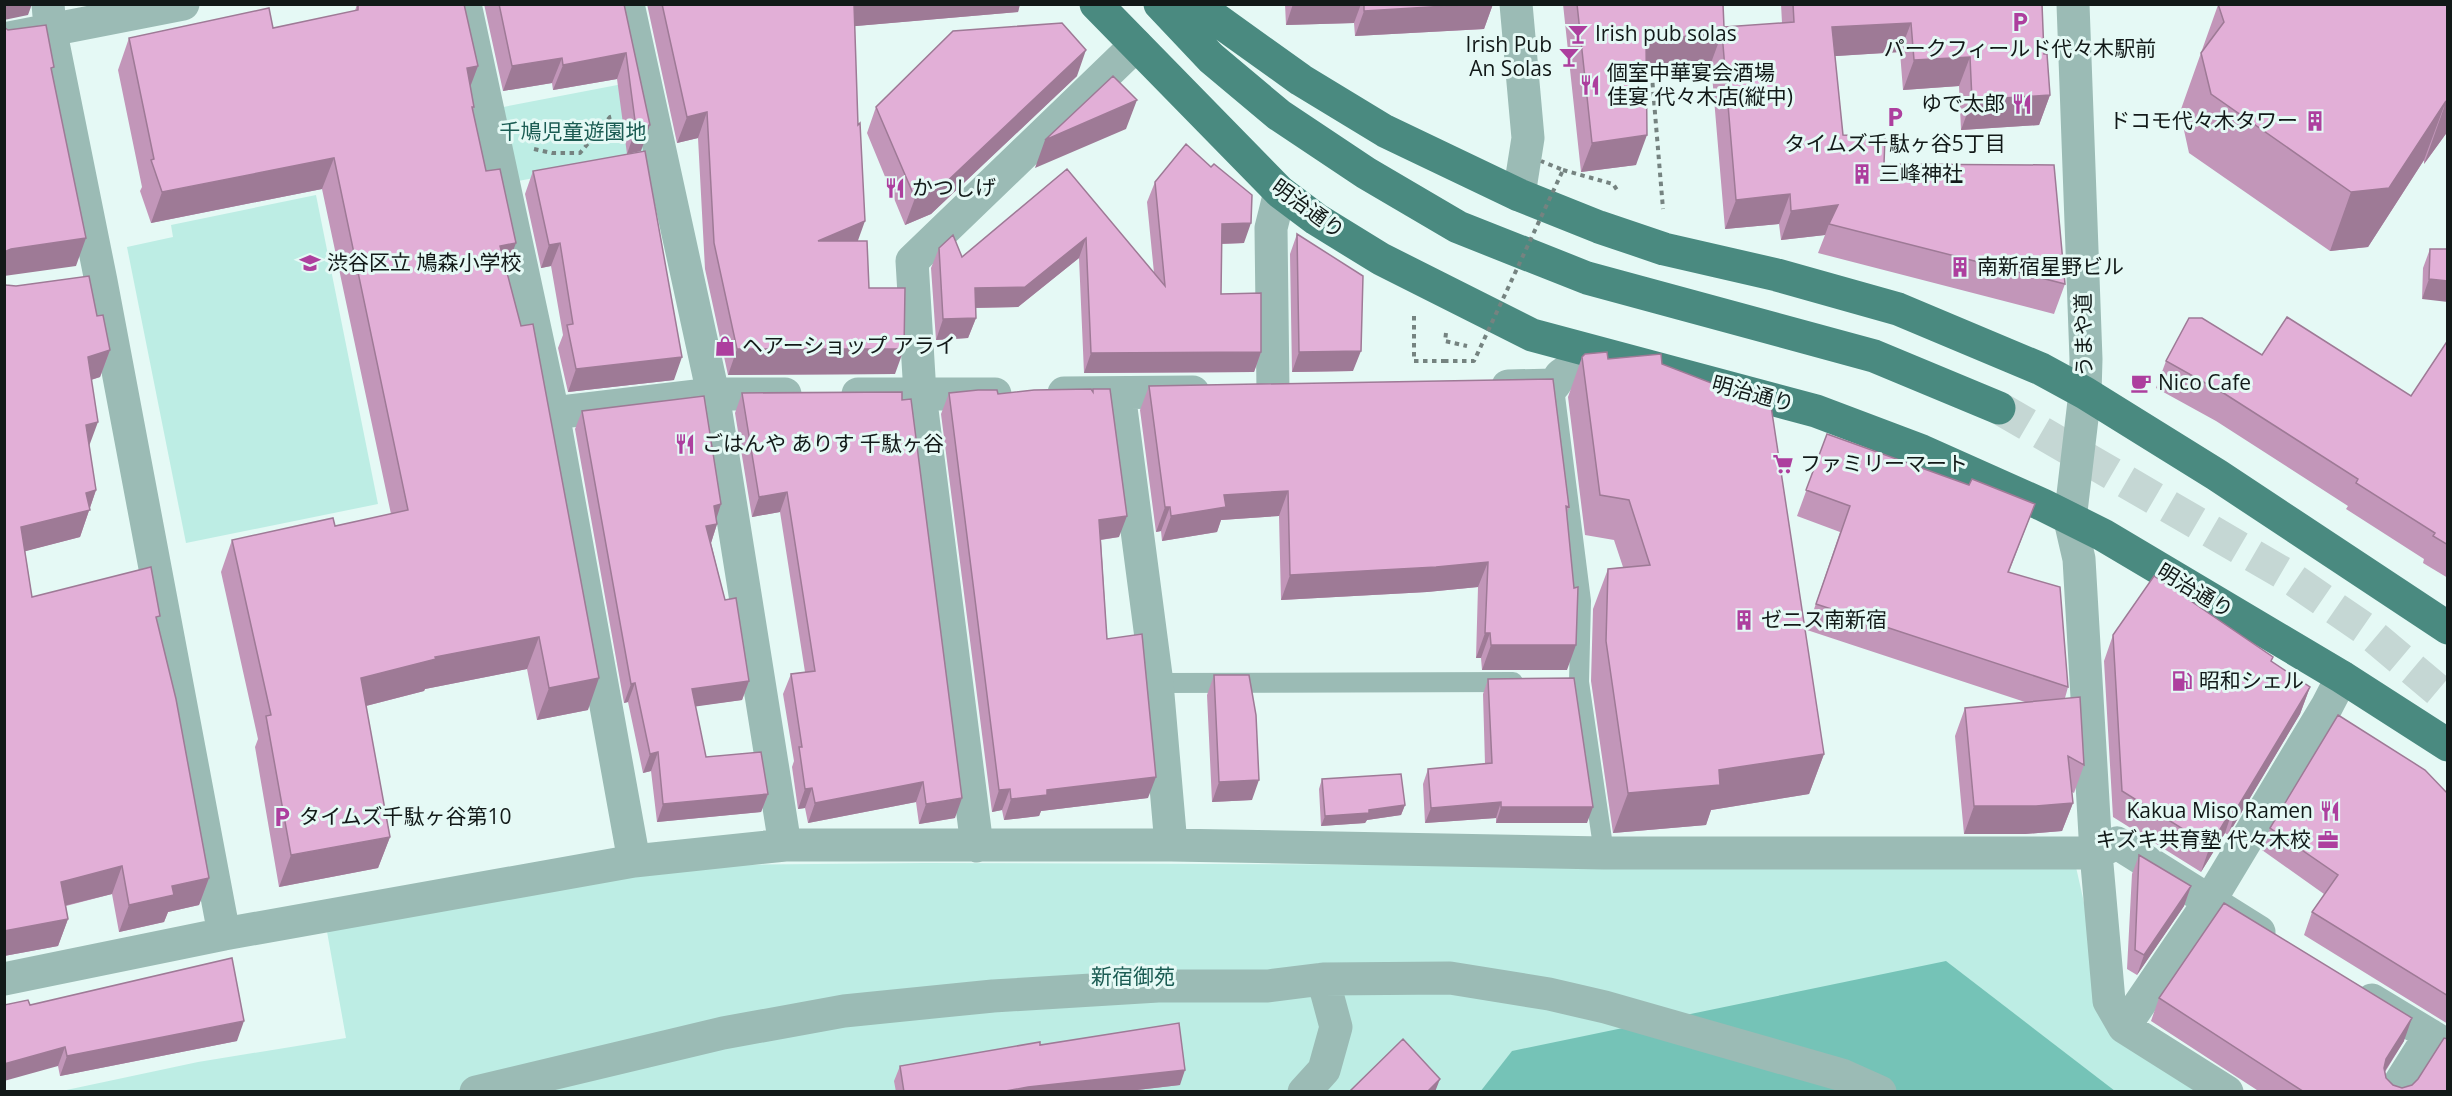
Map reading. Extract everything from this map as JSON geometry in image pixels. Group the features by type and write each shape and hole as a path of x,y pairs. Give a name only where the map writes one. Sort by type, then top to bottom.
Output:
{"main road":[{"name":"明治通り","path":"1096,4 1280,192 1326,225 1381,259 1532,335 1816,411 1922,451 2043,505 2103,535 2342,677 2448,745"},
{"path":"1160,4 1211,58 1279,115 1366,172 1458,227 1587,278 1874,356 1999,408"},
{"path":"1195,4 1301,80 1385,131 1519,195 1599,227 1664,249 1777,275 1898,309 2041,369 2085,393 2217,476 2448,628"}],"street":[{"path":"4,39 49,16 183,4"},
{"path":"465,4 553,413 634,861"},
{"path":"628,4 713,394 785,845"},
{"path":"1516,4 1528,138 1519,195"},
{"name":"うまや道","path":"2073,4 2086,359 2085,393 2070,520 2079,559 2096,853 2109,1001 2124,1027"},
{"path":"49,16 224,934"},
{"path":"977,846 920,394 912,261 1136,45"},
{"path":"1273,392 1271,228 1280,192"},
{"path":"69,285 101,281"},
{"path":"1484,387 1554,385 1561,375 1593,353"},
{"path":"553,413 713,394 1308,391"},
{"path":"1119,393 1157,683 1172,845"},
{"path":"2227,1092 2124,1027 2210,902 2342,677"},
{"path":"4,979 224,934 634,861 785,845 1172,845 1604,853 2096,853 2116,843 2280,944"},
{"path":"476,1092 723,1033 844,1011 993,996 1158,986 1268,986 1323,979 1450,978 1549,994 1666,1024 1842,1075 1880,1092"},
{"path":"1304,1092 1324,1070 1336,1027 1323,979"},
{"path":"2349,987 2439,1041 2394,1092"}],"lane":[{"path":"1554,385 1581,601 1578,682 1604,853"},
{"path":"1157,683 1532,682"},
{"path":"1555,682 1578,682"}],"path":[{"path":"1650,62 1664,211"},
{"path":"495,147 505,142 552,153 580,153 610,117 639,110 650,102"},
{"path":"1541,161 1563,170 1613,184"},
{"path":"1414,313 1414,361 1474,361 1563,170"},
{"path":"1445,342 1479,348"}],"green space":[{"name":"千鳩児童遊園地","path":"633,82 648,156 513,182 498,108"},
{"path":"316,195 378,504 186,543 127,247 173,237 171,225"},
{"name":"新宿御苑","path":"925,863 2076,867 2112,1028 2209,1092 57,1092 198,1062 346,1038 326,926 533,891 718,865"},
{"path":"1946,961 2115,1091 1480,1092 1512,1051"}],"building":[{"path":"358,4 464,4 478,66 467,68 474,107 472,107 486,171 500,169 516,243 500,246 521,326 533,324 599,678 549,688 539,637 435,657 436,659 361,678 390,837 291,855 266,716 271,715 232,540 333,518 335,526 408,510 334,158 162,192 151,160 154,159 129,38 269,8 273,28 358,10"},
{"path":"499,4 624,4 650,125 636,128 626,53 563,65 562,58 512,66"},
{"path":"662,4 854,4 858,125 860,123 865,221 818,241 867,241 869,288 905,288 904,349 737,349 714,243 707,112 687,117"},
{"path":"1364,4 1479,4 1364,11"},
{"path":"1577,4 1723,4 1724,27 1794,22 1793,4 2042,4 2044,54 2047,54 2050,95 1972,100 1970,57 1914,60 1911,23 1832,27 1843,135 1885,137 1884,164 2054,165 2065,284 1829,224 1838,205 1791,211 1790,194 1736,200 1722,33 1646,40 1647,135 1592,143"},
{"name":"ドコモ代々木タワー","path":"2218,4 2448,4 2448,102 2445,105 2446,101 2389,188 2351,192 2211,94 2201,53 2224,22"},
{"path":"1062,23 1086,50 941,187 915,198 876,107 953,31"},
{"path":"46,25 54,67 51,68 86,238 4,252 4,27 8,30"},
{"path":"1113,76 1137,100 1045,140"},
{"path":"1186,144 1211,167 1214,164 1252,195 1251,223 1222,224 1221,294 1261,293 1261,352 1091,353 1086,238 1025,287 975,288 976,318 943,319 939,248 953,235 962,257 1067,169 1165,286 1155,182"},
{"path":"645,151 682,357 576,369 567,325 573,324 560,243 549,245 533,171"},
{"path":"1297,234 1363,276 1361,351 1299,352"},
{"path":"2430,249 2448,249 2448,281 2429,279"},
{"path":"89,276 97,316 103,315 110,350 88,357 98,422 86,425 96,490 86,493 90,510 21,527 32,597 151,567 160,616 156,617 176,699 209,878 172,886 174,895 129,905 122,866 61,882 68,919 4,931 4,283 16,286"},
{"path":"2287,317 2411,396 2448,340 2448,545 2433,536 2435,533 2356,483 2358,479 2225,394 2166,361 2189,318 2202,318 2262,355"},
{"path":"1607,352 1608,359 1661,354 1662,364 1771,406 1824,754 1719,770 1720,785 1628,793 1606,641 1608,569 1650,565 1629,500 1600,495 1582,357 1585,354"},
{"path":"1553,379 1569,507 1566,506 1574,588 1578,587 1576,645 1491,645 1490,633 1485,633 1488,562 1290,575 1288,491 1224,495 1226,507 1171,516 1170,507 1165,507 1149,386"},
{"path":"1091,389 1093,392 1093,389 1110,389 1127,516 1099,520 1107,639 1142,634 1156,777 1047,790 1047,795 1011,799 1010,789 999,790 949,393 997,390 998,394 1034,390"},
{"path":"902,392 902,400 911,399 962,798 926,804 923,782 815,803 812,788 805,789 799,747 802,747 791,674 815,671 787,492 759,497 742,393"},
{"path":"704,396 721,504 714,506 717,524 706,526 725,600 736,598 749,681 692,689 706,757 761,752 768,794 663,804 658,752 650,754 635,683 631,684 582,411"},
{"path":"1827,434 1969,485 1972,479 2035,504 2008,572 2060,587 2068,687 1816,604 1850,506 1806,490"},
{"path":"2154,576 2273,657 2271,661 2310,687 2237,808 2234,806 2210,846 2122,791 2113,635"},
{"path":"1214,675 1249,675 1256,715 1259,780 1219,782"},
{"path":"1574,678 1593,807 1501,807 1501,802 1431,808 1428,769 1492,763 1488,679"},
{"path":"2080,697 2084,765 2068,756 2073,803 2036,806 1974,806 1965,708"},
{"path":"2338,715 2425,770 2448,794 2448,996 2312,912 2338,875 2270,828"},
{"path":"1401,774 1405,805 1369,810 1369,813 1325,816 1322,779"},
{"path":"2139,855 2191,886 2144,955 2135,950"},
{"path":"2224,903 2412,1018 2386,1059 2384,1068 2386,1078 2393,1085 2402,1088 2412,1085 2444,1038 2448,1039 2448,1092 2304,1092 2159,998"},
{"path":"232,958 244,1021 67,1056 65,1047 4,1064 4,1005 28,1000 30,1005"},
{"path":"1179,1023 1185,1070 1000,1092 904,1092 900,1066 1040,1042 1040,1045"},
{"path":"1403,1039 1440,1079 1427,1092 1349,1092"}],"tunnel":[{"path":"1999,408 2288,576 2365,629 2448,699"}],"place":[{"name":"パークフィールド代々木駅前","path":"2020,22"},
{"name":"Irish pub solas","path":"1578,34"},
{"name":"Irish Pub An Solas","path":"1569,57"},
{"name":"個室中華宴会酒場 佳宴 代々木店(縦中)","path":"1590,85"},
{"name":"ゆで太郎","path":"2022,104"},
{"name":"タイムズ千駄ヶ谷5丁目","path":"1895,117"},
{"name":"ドコモ代々木タワー","path":"2315,121"},
{"name":"三峰神社","path":"1862,174"},
{"name":"かつしげ","path":"895,188"},
{"name":"渋谷区立 鳩森小学校","path":"310,263"},
{"name":"南新宿星野ビル","path":"1960,267"},
{"name":"ヘアーショップ アライ","path":"725,346"},
{"name":"Nico Cafe","path":"2141,383"},
{"name":"ごはんや ありす 千駄ヶ谷","path":"685,444"},
{"name":"ファミリーマート","path":"1783,464"},
{"name":"ゼニス南新宿","path":"1744,620"},
{"name":"昭和シェル","path":"2182,681"},
{"name":"Kakua Miso Ramen","path":"2330,811"},
{"name":"タイムズ千駄ヶ谷第10","path":"282,817"},
{"name":"キズキ共育塾 代々木校","path":"2328,840"}]}
